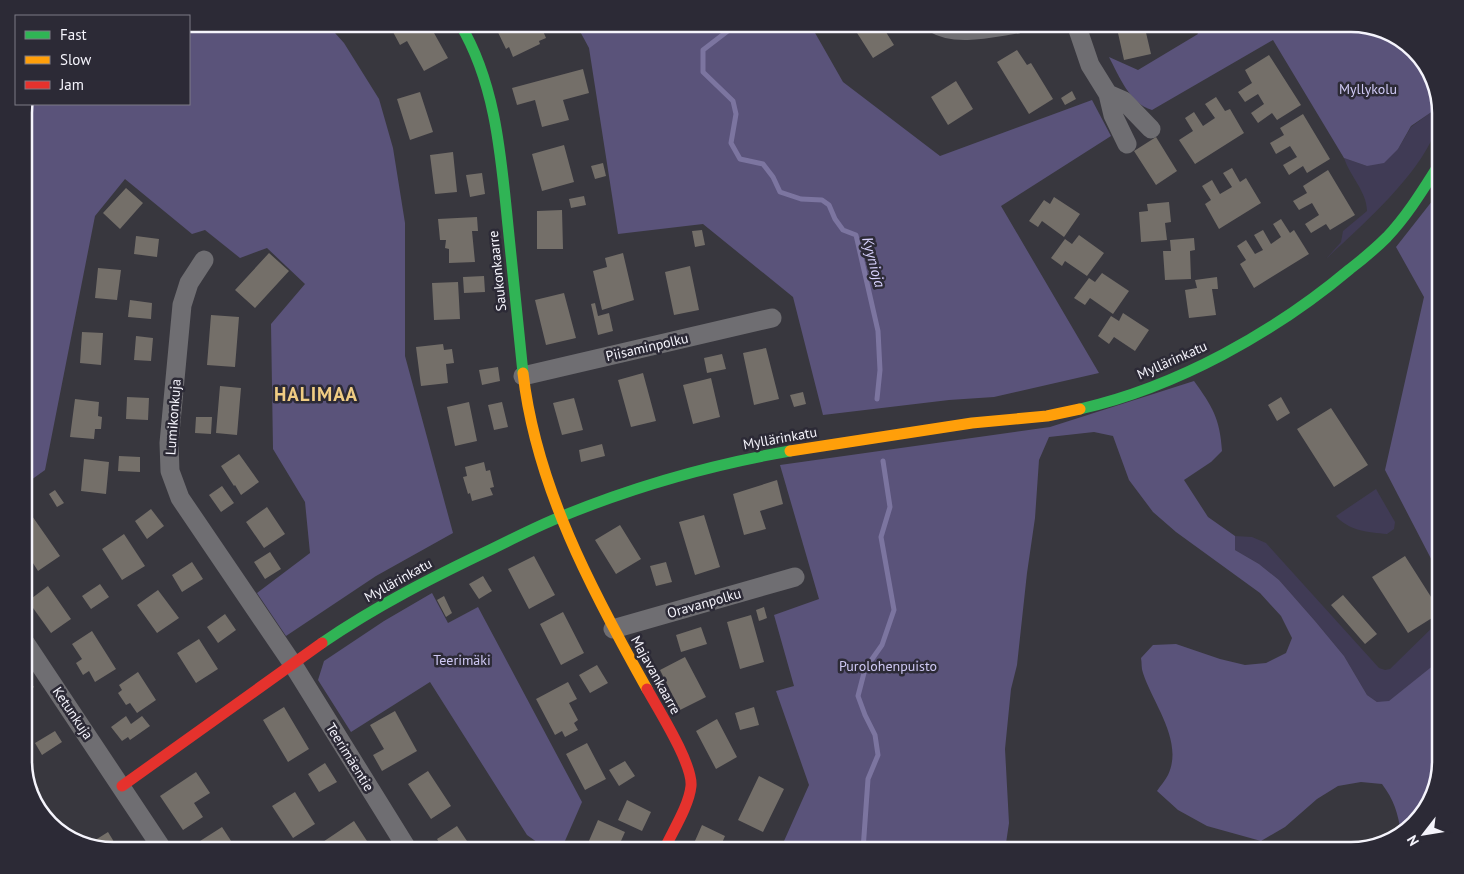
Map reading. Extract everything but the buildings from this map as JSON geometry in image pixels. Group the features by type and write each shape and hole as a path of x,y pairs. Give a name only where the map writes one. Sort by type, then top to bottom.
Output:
{"street":[{"name":"Saukonkaarre","path":"465,32 484,79 499,139 523,376 535,439 561,516"},
{"path":"1079,32 1090,65 1108,94 1113,116 1127,144"},
{"path":"1108,94 1124,101 1151,129"},
{"name":"Myllärinkatu","path":"122,786 292,663 364,615 428,578 561,516 718,465 808,447 972,423 1046,416 1093,405 1181,374 1267,331 1306,305 1347,273 1386,237 1421,195 1431,178"},
{"name":"Lumikonkuja","path":"204,260 189,283 182,305 169,443 170,471 180,498 292,663"},
{"name":"Piisaminpolku","path":"523,376 772,318"},
{"name":"Majavankaarre","path":"561,516 581,566 613,629 673,736 690,774 691,787 668,842"},
{"name":"Oravanpolku","path":"613,629 795,577"},
{"name":"Ketunkuja","path":"33,653 158,842"},
{"name":"Teerimäentie","path":"292,663 403,842"}],"shaded area":[{"path":"1430,113 1431,140 1413,169 1359,229 1326,259 1341,242 1343,231 1367,211 1364,197 1344,158 1367,166 1398,149 1411,127"},
{"path":"1376,489 1395,522 1394,529 1387,534 1353,528 1336,516"},
{"path":"1235,536 1252,537 1266,543 1379,668 1390,669 1432,628 1432,667 1389,702 1377,702 1367,695 1344,656 1279,580 1259,564 1235,550"}],"green space":[{"path":"190,32 334,32 344,43 379,99 393,148 405,223 405,356 453,533 376,576 286,636 257,593 310,553 305,502 273,449 271,324 305,284 267,248 240,258 205,230 192,234 125,179 95,216 45,470 33,479 33,105 190,105"},
{"path":"580,32 815,32 843,82 940,156 1092,100 1111,136 1001,206 1099,373 994,397 949,400 823,415 793,297 703,224 618,234 589,48"},
{"name":"Myllykolu","path":"1197,32 1351,32 1372,35 1400,49 1418,68 1427,87 1431,112 1411,126 1398,149 1384,163 1367,166 1344,158 1273,40 1152,110 1144,107 1131,96 1109,57 1138,70 1198,34"},
{"path":"1431,202 1432,560 1385,470 1424,297 1396,247"},
{"name":"Purolohenpuisto","path":"1194,381 1214,413 1222,451 1211,462 1184,480 1208,517 1235,536 1235,550 1259,564 1279,580 1344,656 1367,695 1377,702 1389,701 1432,667 1432,761 1429,782 1421,801 1416,809 1399,809 1399,824 1395,807 1382,784 1361,782 1338,786 1317,799 1285,827 1261,841 1207,826 1178,810 1157,791 1168,775 1172,762 1172,749 1170,736 1143,673 1141,658 1153,645 1176,644 1220,659 1245,665 1266,663 1286,653 1292,638 1281,616 1260,593 1176,532 1153,512 1129,480 1113,436 1094,432 1049,437 1039,460 1035,518 1017,665 1011,689 1005,749 1009,823 1006,842 784,842 809,785 776,691 794,686 774,615 819,599 780,465 1050,427"},
{"name":"Teerimäki","path":"432,593 448,623 478,607 582,802 564,842 537,842 527,835 430,682 351,732 318,680 324,661 384,621"}],"waterway":[{"name":"Kyynioja","path":"726,32 703,50 703,72 733,101 736,114 731,143 740,159 763,164 773,177 780,192 801,199 822,200 829,205 835,219 843,230 856,235 878,331 880,370 877,399"},
{"name":"Kyynioja","path":"864,842 868,779 878,755 875,735 858,696 865,669 882,645 894,610 881,537 890,507 883,461"}],"traffic: fast":[{"path":"464,32 482,71 495,122 503,174 523,373"},
{"path":"1080,409 1153,387 1188,372 1257,335 1290,314 1321,292 1387,237 1409,211 1431,177"},
{"path":"322,643 363,617 427,581 530,530 582,508 640,488 699,471 790,451"}],"traffic: slow":[{"path":"523,373 530,415 553,497 587,576 647,689"},
{"path":"790,451 972,423 1047,416 1080,409"}],"traffic: jam":[{"path":"122,786 322,643"},
{"path":"647,689 681,751 690,776 690,794 668,842"}],"district":[{"name":"HALIMAA","path":"316,394"}]}
